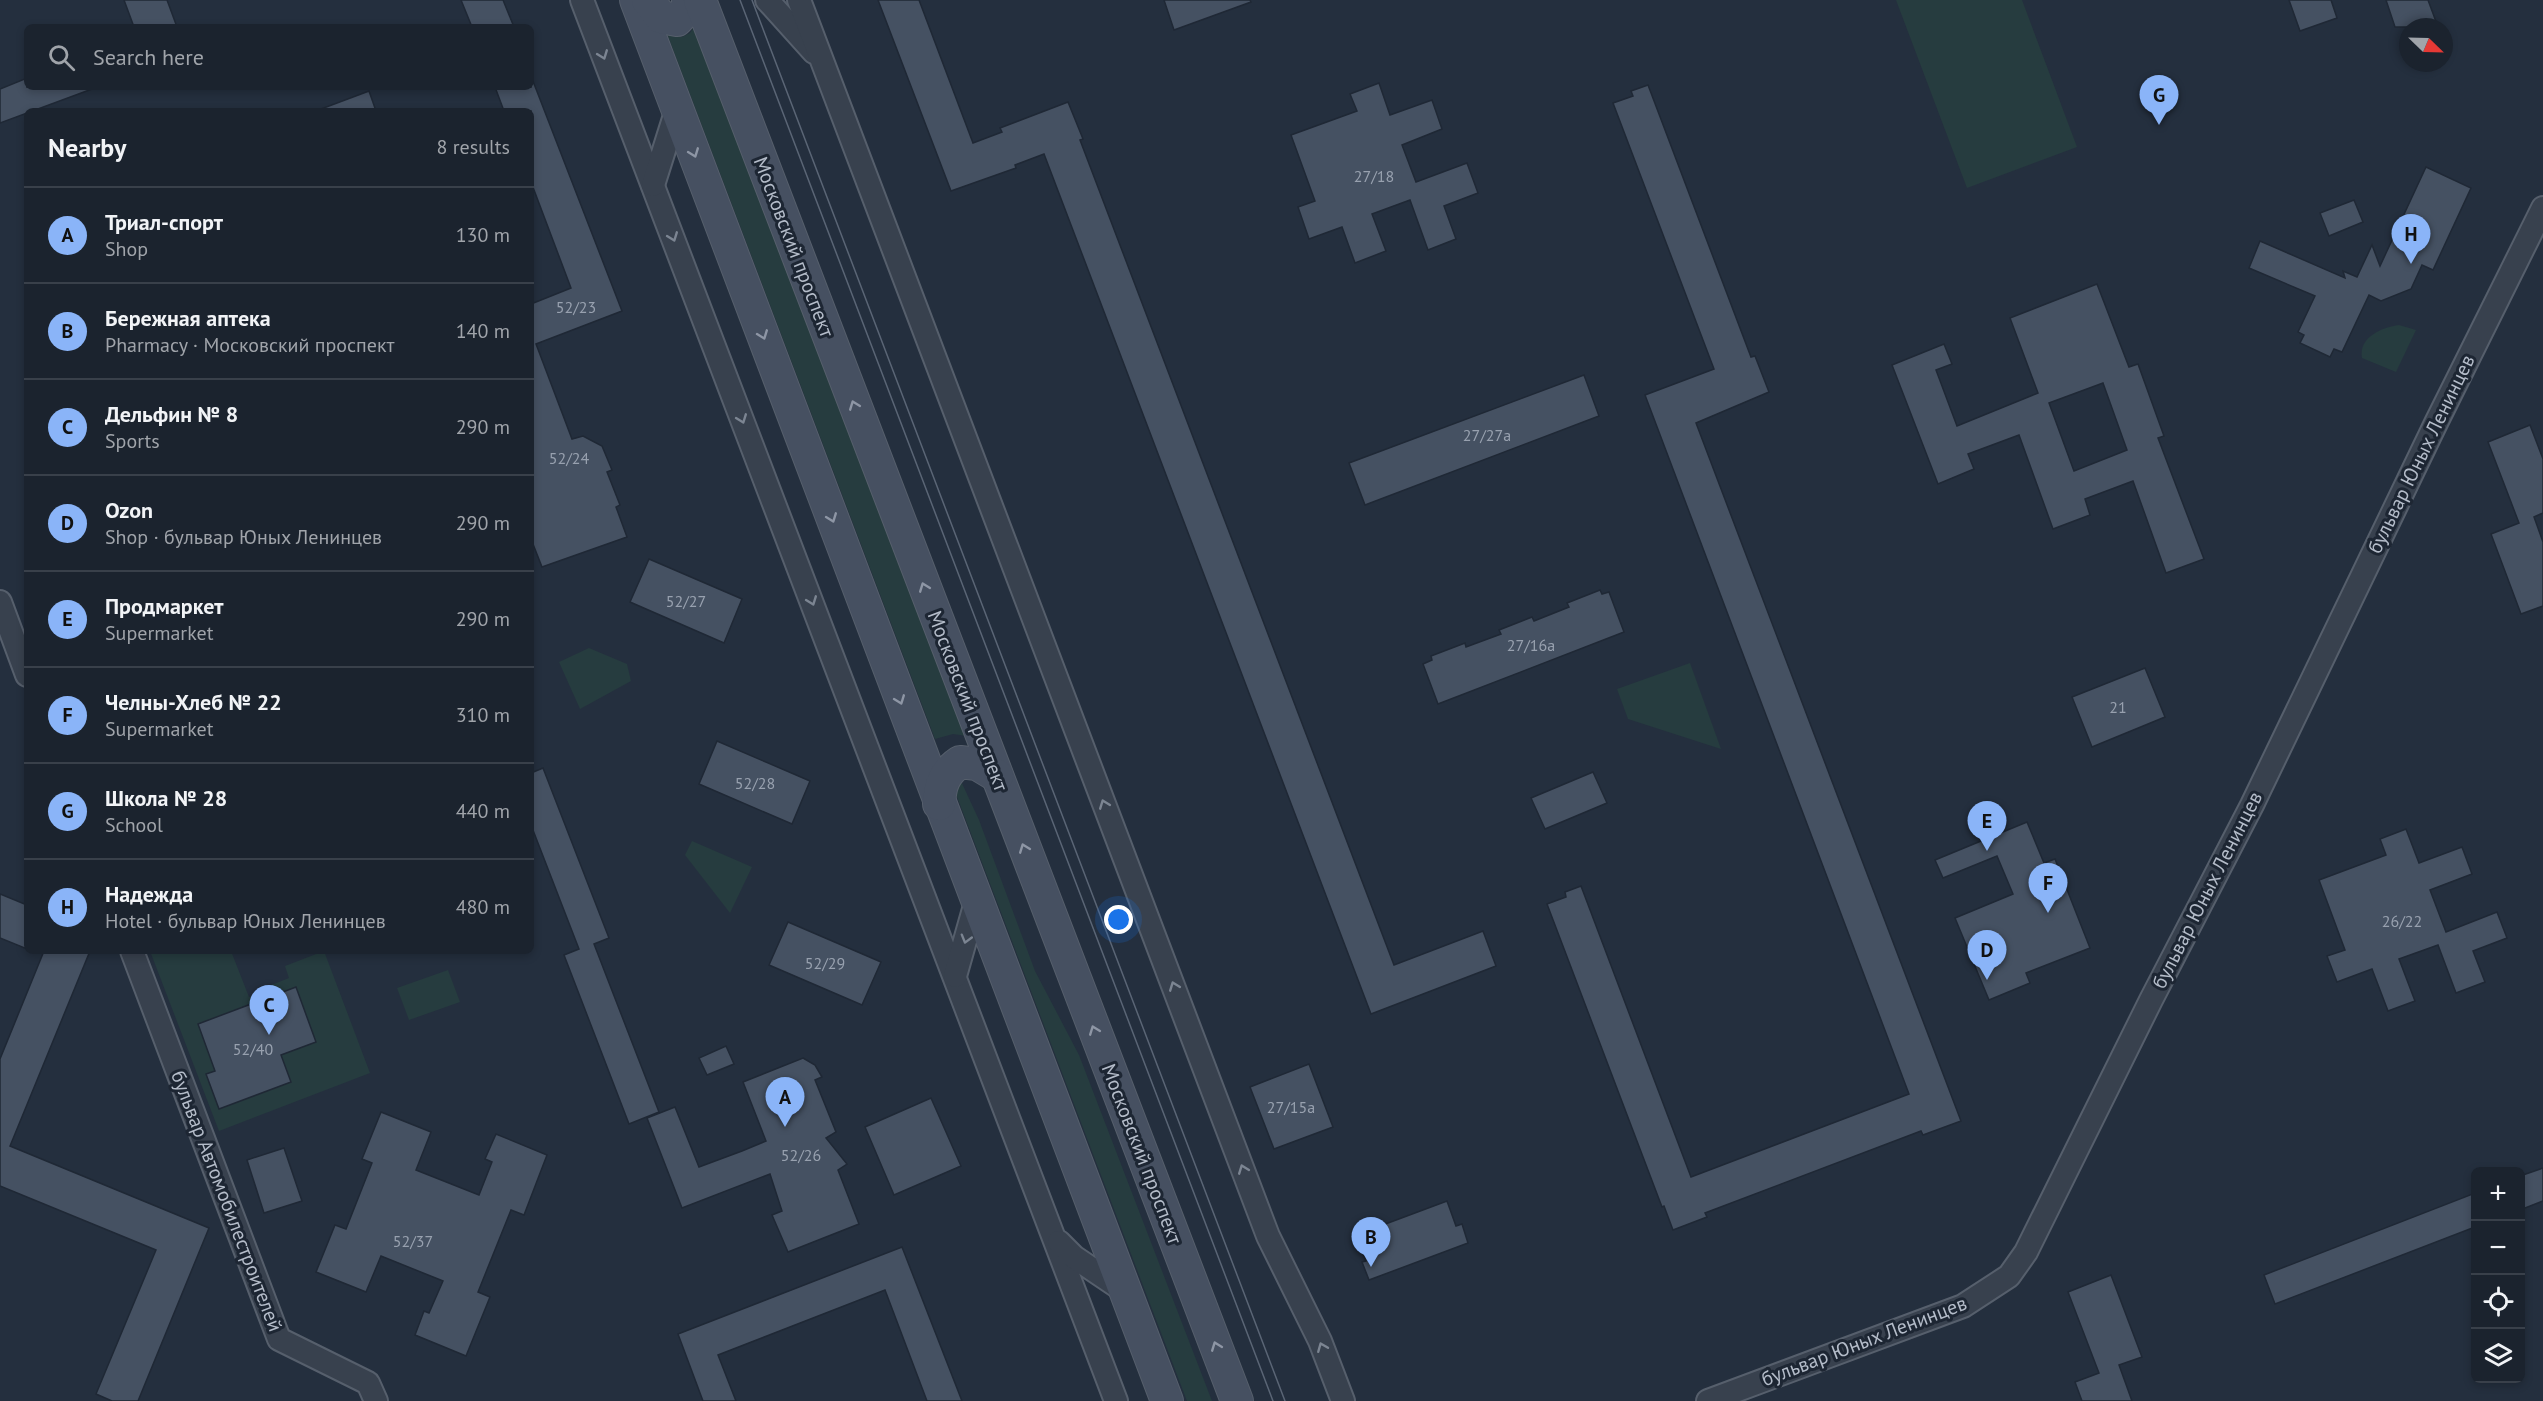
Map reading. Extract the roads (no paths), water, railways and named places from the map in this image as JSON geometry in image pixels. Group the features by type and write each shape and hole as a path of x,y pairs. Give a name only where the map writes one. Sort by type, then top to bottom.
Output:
{"main road":[{"path":"636,0 1167,1401"},
{"path":"648,0 661,17 677,20 689,7 688,0"},
{"name":"Московский проспект","path":"700,0 1237,1401"},
{"path":"939,804 940,786 948,770 960,762 977,764 997,776"}],"street":[{"path":"582,0 1116,1401"},
{"path":"767,0 823,62"},
{"path":"799,0 1268,1236 1320,1341 1344,1401"},
{"path":"653,185 677,109"},
{"name":"бульвар Юных Ленинцев","path":"1708,1401 1963,1306 2009,1276 2026,1252 2151,1000 2252,805 2462,370 2543,208"},
{"path":"0,602 24,667"},
{"path":"955,976 976,902"},
{"name":"бульвар Автомобилестроителей","path":"133,954 279,1339 368,1383 376,1401"},
{"path":"1056,1239 1074,1257 1126,1292"}],"tram line":[{"path":"740,0 1273,1401"},
{"path":"752,0 1285,1401"}],"place":[{"name":"Школа № 28","path":"2159,125"},
{"name":"Надежда","path":"2411,264"},
{"name":"Продмаркет","path":"1987,851"},
{"name":"Челны-Хлеб № 22","path":"2048,913"},
{"name":"Ozon","path":"1987,980"},
{"name":"Дельфин № 8","path":"269,1035"},
{"name":"Триал-спорт","path":"785,1127"},
{"name":"Бережная аптека","path":"1371,1267"}]}
